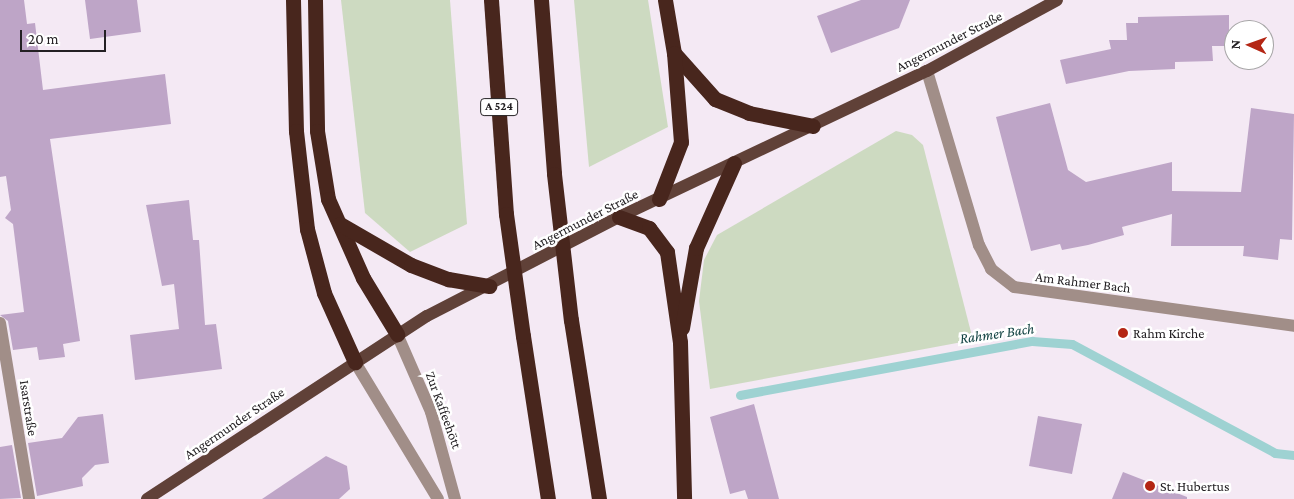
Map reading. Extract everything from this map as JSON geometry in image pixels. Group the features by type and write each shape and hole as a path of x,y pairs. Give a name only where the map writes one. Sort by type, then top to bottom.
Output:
{"highway":[{"path":"293,0 296,131 307,229 324,293 355,362"},
{"path":"315,0 317,132 328,198 363,278 397,334"},
{"name":"A 524","path":"491,0 506,214 548,499"},
{"path":"541,0 554,174 571,320 599,499"},
{"path":"659,199 681,142 674,53 665,0"},
{"path":"674,53 715,98 749,113 813,126"},
{"path":"680,342 696,248 734,163"},
{"path":"619,216 648,228 662,243 680,342 684,499"},
{"path":"340,224 411,266 448,279 489,286"}],"main road":[{"name":"Angermunder Straße","path":"147,499 397,334 619,216 659,199 927,71 1057,0"}],"street":[{"name":"Am Rahmer Bach","path":"927,71 979,245 991,269 1014,287 1294,326"},
{"name":"Isarstraße","path":"0,323 29,499"},
{"name":"Zur Kaffeehött","path":"397,334 431,412 455,499"},
{"path":"355,362 438,499"}],"green space":[{"path":"341,0 450,0 467,224 410,252 365,213"},
{"path":"574,0 648,0 668,127 589,167"},
{"path":"896,131 912,135 923,145 973,340 710,389 699,301 704,260 717,235"}],"building":[{"path":"0,0 24,0 27,24 35,23 43,90 165,74 171,124 50,139 80,341 63,344 65,357 39,360 37,347 13,350 8,321 0,315 24,312 13,224 5,218 11,210 6,176 0,177"},
{"path":"85,0 137,0 141,32 90,39"},
{"path":"861,0 910,0 899,28 831,53 817,16"},
{"path":"1229,15 1229,20 1224,20 1224,46 1212,46 1213,61 1175,62 1175,69 1129,71 1066,84 1060,60 1111,49 1109,40 1127,40 1126,23 1138,23 1138,17"},
{"path":"1050,103 1068,170 1086,182 1172,162 1172,191 1241,192 1251,108 1294,114 1292,240 1280,239 1278,260 1243,256 1244,246 1171,246 1172,214 1122,227 1124,235 1088,245 1062,250 1060,244 1031,251 996,117"},
{"path":"189,200 193,240 199,240 205,325 216,324 222,369 135,380 130,335 179,329 174,284 162,286 146,205"},
{"path":"754,404 779,499 748,499 745,490 730,494 710,417"},
{"path":"103,414 109,463 95,465 82,478 83,486 37,496 28,443 62,438 78,417"},
{"path":"1038,416 1082,424 1072,474 1029,466"},
{"path":"12,445 21,498 0,499 0,447"},
{"path":"326,456 347,466 350,489 339,499 262,499"},
{"path":"1123,472 1187,497 1187,499 1112,499"}],"waterway":[{"name":"Rahmer Bach","path":"740,395 1032,341 1072,344 1275,453 1294,455"}],"place":[{"name":"Rahm Kirche","path":"1123,333"},
{"name":"St. Hubertus","path":"1150,486"}]}
